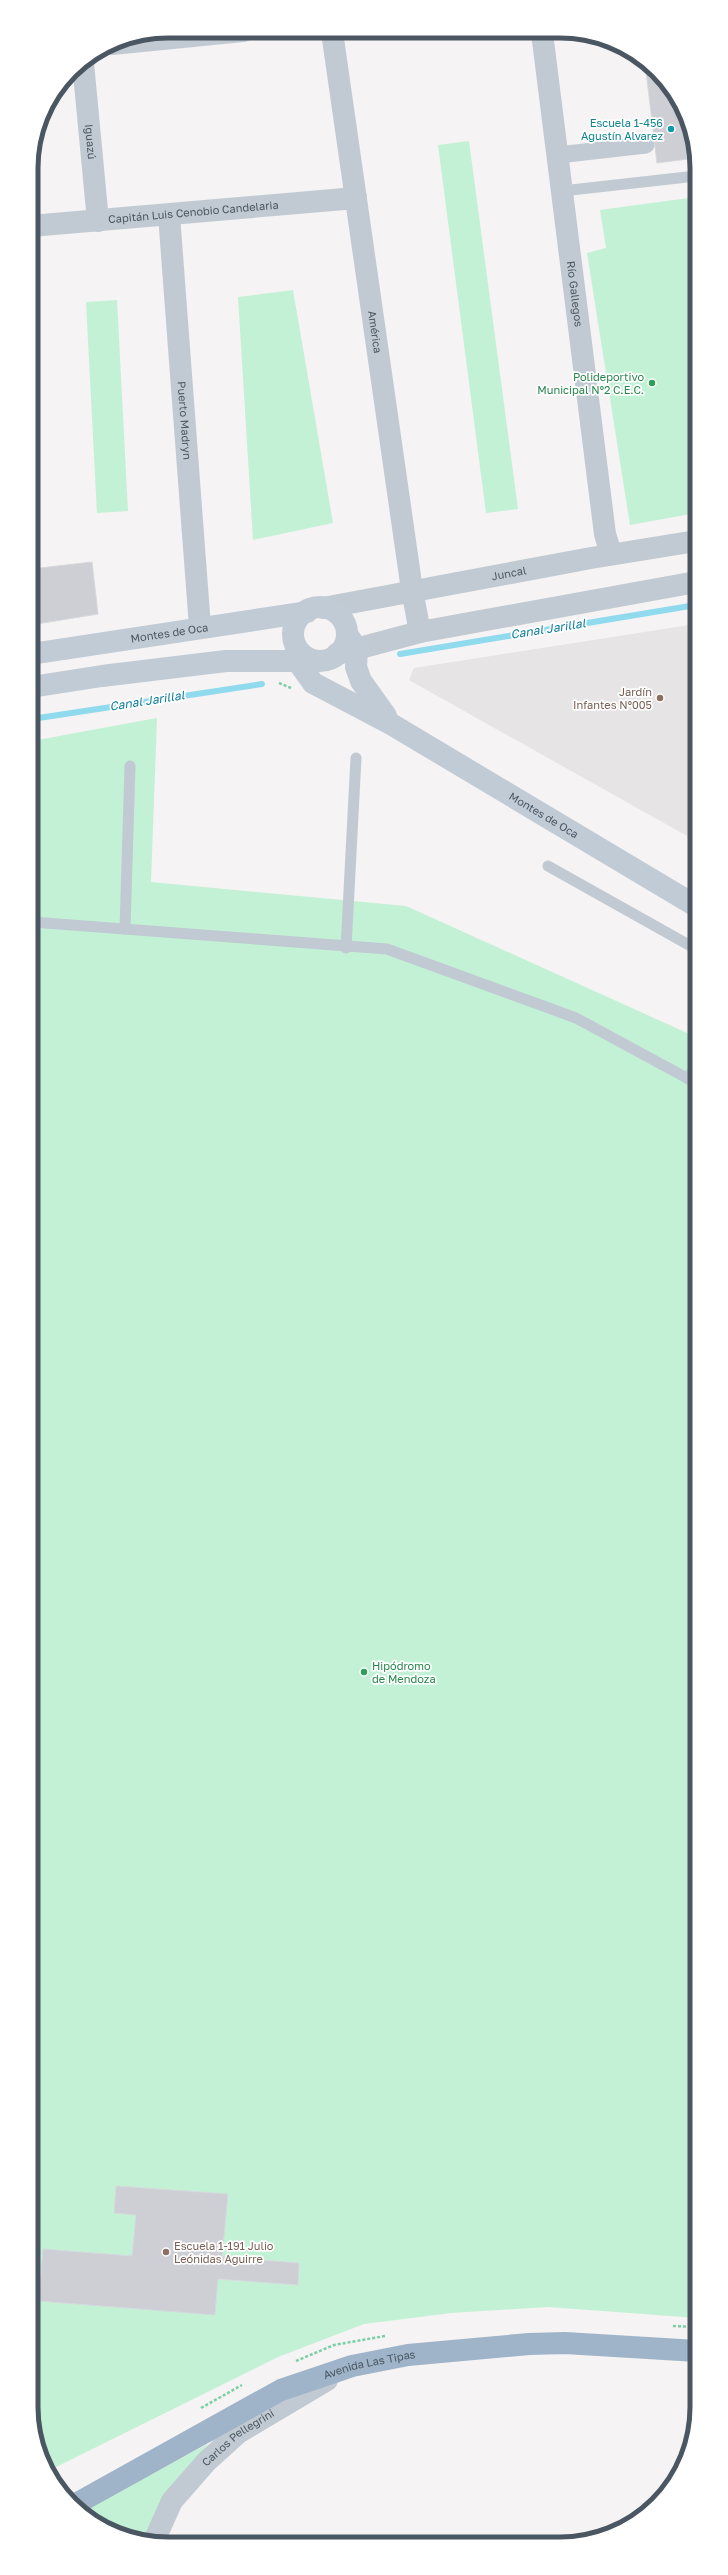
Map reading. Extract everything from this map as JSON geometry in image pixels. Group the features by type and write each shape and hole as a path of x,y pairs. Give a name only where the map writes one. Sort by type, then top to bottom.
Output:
{"highway":[{"name":"Avenida Las Tipas","path":"79,2502 281,2390 352,2366 416,2354 529,2344 565,2343 690,2350"}],"main road":[{"name":"Montes de Oca","path":"38,653 315,610"},
{"path":"315,610 335,612 341,618 326,651 293,630 296,621 315,610"},
{"name":"Montes de Oca","path":"391,724 361,681 356,667 326,651 312,683 391,724 690,902"},
{"path":"38,686 102,676 326,651"}],"street":[{"name":"América","path":"333,38 412,590 420,632"},
{"name":"Río Gallegos","path":"543,38 605,534 610,554"},
{"name":"Iguazú","path":"84,69 98,221"},
{"path":"558,155 646,145"},
{"name":"Capitán Luis Cenobio Candelaria","path":"38,225 356,198"},
{"name":"Puerto Madryn","path":"168,215 200,627"},
{"name":"Juncal","path":"315,610 412,590 610,554 690,542"},
{"path":"326,651 420,632 690,583"},
{"name":"Carlos Pellegrini","path":"156,2536 172,2501 207,2461 238,2434 352,2366"}],"lane":[{"path":"562,191 690,177"},
{"path":"346,948 356,758"},
{"path":"126,928 130,766"},
{"path":"548,866 690,946"},
{"path":"38,922 126,928 346,948 386,950 570,1016 690,1080"}],"shaded area":[{"path":"690,625 690,838 409,680 414,668"}],"green space":[{"path":"469,141 518,509 486,513 438,145"},
{"name":"Polideportivo Municipal N°2 C.E.C.","path":"690,198 690,514 630,525 587,253 606,248 600,210"},
{"path":"293,290 333,523 253,540 238,297"},
{"path":"117,300 128,511 97,513 86,302"},
{"name":"Hipódromo de Mendoza","path":"157,718 151,882 406,906 690,1034 690,2317 548,2307 451,2313 364,2324 278,2357 54,2468 45,2449 39,2424 38,2407 38,740"},
{"path":"208,2444 167,2494 145,2534 126,2530 111,2524 87,2508"}],"building":[{"name":"Escuela 1-456 Agustín Alvarez","path":"646,71 663,89 677,111 683,126 690,159 657,163"},
{"path":"92,562 98,614 38,624 38,568"},
{"name":"Escuela 1-191 Julio Leónidas Aguirre","path":"116,2186 228,2194 222,2257 299,2263 298,2285 218,2279 215,2315 39,2301 43,2249 132,2256 136,2215 114,2213"}],"waterway":[{"name":"Canal Jarillal","path":"400,654 690,606"},
{"name":"Canal Jarillal","path":"38,718 262,684"}],"place":[{"name":"Escuela 1-456 Agustín Alvarez","path":"671,129"},
{"name":"Polideportivo Municipal N°2 C.E.C.","path":"652,383"},
{"name":"Jardín Infantes N°005","path":"660,698"},
{"name":"Hipódromo de Mendoza","path":"364,1672"},
{"name":"Escuela 1-191 Julio Leónidas Aguirre","path":"166,2252"}]}
